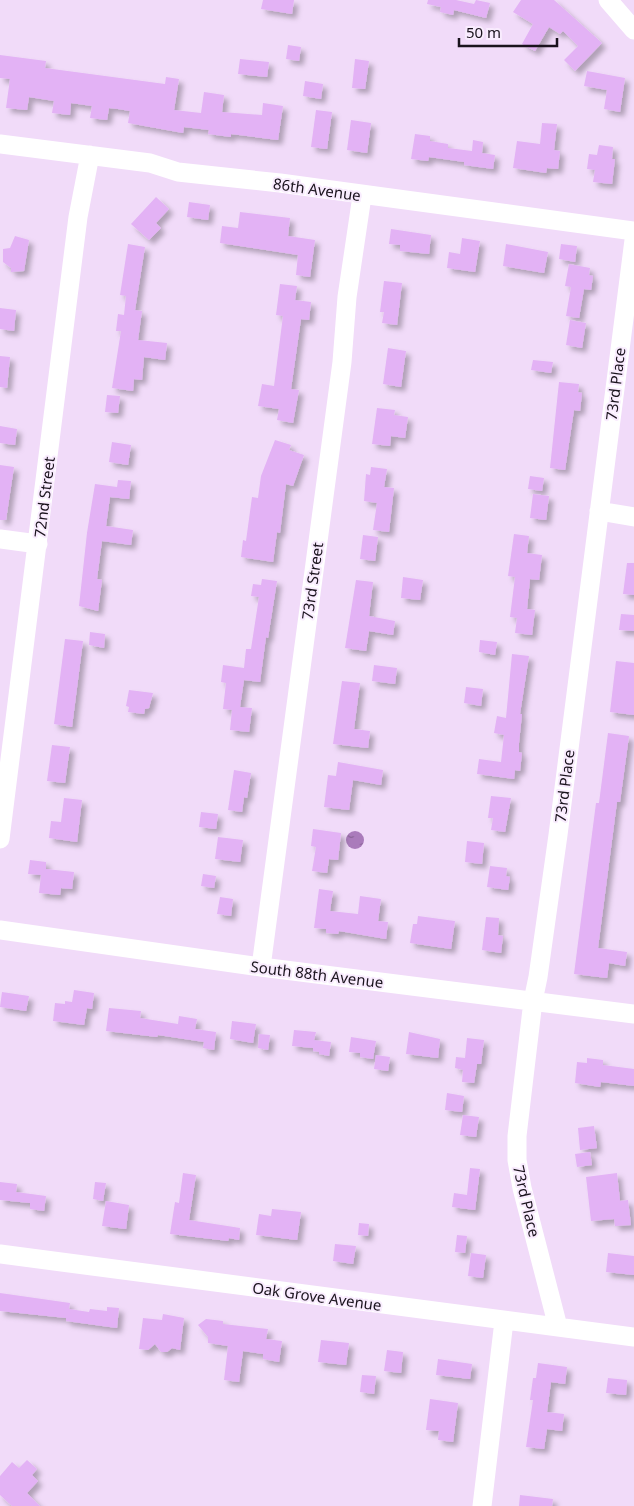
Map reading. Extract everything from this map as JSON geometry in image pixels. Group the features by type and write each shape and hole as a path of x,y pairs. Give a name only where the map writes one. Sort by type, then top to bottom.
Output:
{"street":[{"path":"608,0 634,30"},
{"name":"86th Avenue","path":"0,144 150,163 178,172 280,183 362,196 634,231"},
{"name":"72nd Street","path":"0,839 78,217 90,155"},
{"name":"73rd Street","path":"261,967 342,362 347,297 362,196"},
{"name":"73rd Place","path":"558,1327 522,1188 517,1160 517,1136 532,1001 538,977 554,864 634,240"},
{"path":"599,511 634,517"},
{"path":"0,539 38,544"},
{"name":"South 88th Avenue","path":"0,930 261,967 634,1014"},
{"name":"Oak Grove Avenue","path":"0,1254 504,1322 634,1337"},
{"path":"482,1506 504,1322"}],"water":[{"path":"355,831 361,834 364,840 361,846 355,849 349,846 346,840 349,834"}],"building":[{"path":"263,0 294,0 292,14 261,9"},
{"path":"428,0 456,0 474,4 476,0 490,3 486,18 454,10 453,15 440,12 441,7 427,4"},
{"path":"521,0 554,0 602,43 575,71 564,60 578,46 563,31 560,34 549,27 535,51 522,44 533,24 513,12"},
{"path":"288,45 301,47 299,61 286,59"},
{"path":"0,55 46,61 45,68 165,84 166,77 179,79 174,110 201,113 204,92 224,95 222,112 262,115 263,103 283,106 278,140 231,134 231,137 208,134 209,130 184,127 183,133 128,123 130,111 118,109 109,108 107,120 90,118 92,106 71,103 70,115 52,113 54,101 29,97 27,110 6,108 10,79 0,78"},
{"path":"240,59 269,62 267,77 238,74"},
{"path":"355,59 369,61 365,89 352,88"},
{"path":"587,71 625,78 620,112 604,109 607,90 584,86"},
{"path":"305,81 323,84 321,99 303,96"},
{"path":"316,110 332,112 327,149 311,147"},
{"path":"351,120 371,123 367,153 347,150"},
{"path":"542,123 557,124 554,150 560,151 558,169 547,168 546,173 513,168 517,141 540,144"},
{"path":"415,134 430,136 430,141 448,144 448,148 472,151 473,140 483,142 482,153 495,155 493,169 464,165 464,162 429,157 428,161 411,159"},
{"path":"599,145 613,147 612,159 615,159 612,184 593,182 595,170 587,169 589,154 597,155"},
{"path":"156,197 169,209 156,223 161,228 149,240 131,224"},
{"path":"189,202 210,205 208,220 187,217"},
{"path":"240,212 290,218 288,236 315,240 310,277 296,275 298,255 220,243 222,226 238,228"},
{"path":"391,229 431,235 429,254 400,251 400,245 389,244"},
{"path":"15,236 29,240 24,271 11,272 11,268 3,262 3,249 10,248"},
{"path":"462,238 480,241 475,272 447,268 449,252 460,254"},
{"path":"128,244 145,247 135,310 142,311 138,340 167,343 165,360 144,357 142,380 134,379 133,391 112,388 121,331 116,331 118,314 124,315 126,296 120,295"},
{"path":"506,244 548,252 544,273 503,266"},
{"path":"561,244 577,246 575,262 559,259"},
{"path":"569,264 590,268 589,275 593,276 591,290 584,289 579,318 566,316 571,287 565,286"},
{"path":"384,281 402,283 397,325 382,323 384,312 380,312"},
{"path":"280,284 297,286 295,300 311,302 309,320 301,319 291,389 299,390 293,423 277,420 279,409 258,406 262,384 274,386 283,316 276,315"},
{"path":"0,308 16,310 14,331 0,329"},
{"path":"570,320 586,323 582,348 566,345"},
{"path":"388,348 406,351 401,387 383,384"},
{"path":"0,356 10,357 7,388 0,387"},
{"path":"533,360 553,362 551,373 531,370"},
{"path":"559,382 579,384 578,392 582,393 580,411 574,410 565,470 550,468"},
{"path":"107,395 120,396 118,413 105,412"},
{"path":"377,408 395,410 394,415 408,417 405,438 391,436 390,446 372,444"},
{"path":"0,426 17,429 15,445 0,443"},
{"path":"275,440 291,445 289,450 304,455 293,486 286,484 280,533 277,532 273,562 241,557 243,540 246,541 252,497 258,498 261,476"},
{"path":"112,442 131,445 128,465 109,462"},
{"path":"0,465 14,467 6,520 0,520"},
{"path":"371,467 387,469 384,487 394,488 389,532 373,530 377,503 364,501 366,474 370,475"},
{"path":"530,476 544,478 542,491 528,489"},
{"path":"118,480 131,481 129,499 110,497 106,526 133,530 131,545 102,541 97,579 102,580 98,611 79,606 87,533 95,484 117,487"},
{"path":"533,494 549,496 546,520 530,518"},
{"path":"514,534 529,536 527,553 542,555 539,580 530,579 527,609 535,610 532,635 515,633 517,618 510,617 515,577 508,576"},
{"path":"363,535 378,537 375,561 360,559"},
{"path":"627,563 634,563 634,595 623,594"},
{"path":"403,577 423,580 420,600 401,598"},
{"path":"262,579 277,581 268,638 266,637 260,682 244,680 240,707 252,708 249,732 230,730 232,710 223,709 226,683 221,682 223,665 244,668 246,649 251,649 259,597 251,596 253,584 261,585"},
{"path":"356,580 373,582 369,616 395,621 393,635 369,631 366,651 345,648"},
{"path":"621,614 634,615 634,631 619,630"},
{"path":"90,632 105,634 104,648 89,645"},
{"path":"65,639 83,641 72,727 54,724"},
{"path":"480,640 497,642 495,655 479,652"},
{"path":"512,654 529,656 520,714 522,714 519,752 522,753 520,771 515,770 514,779 477,774 479,759 501,762 504,735 494,733 497,716 506,718"},
{"path":"616,661 634,663 634,715 610,712"},
{"path":"374,665 397,668 395,684 372,681"},
{"path":"342,681 360,683 354,729 370,731 368,748 333,744"},
{"path":"466,687 483,689 481,706 464,703"},
{"path":"129,690 153,693 149,708 145,709 144,714 128,712 129,707 126,706"},
{"path":"608,733 629,736 620,802 617,802 598,948 627,952 625,966 609,963 607,978 574,974 596,803 599,803"},
{"path":"52,745 70,747 65,783 47,781"},
{"path":"338,762 383,770 381,785 353,780 349,810 324,807 328,775 336,776"},
{"path":"234,770 251,773 247,798 244,797 242,812 228,810"},
{"path":"491,796 511,798 505,832 491,830 493,818 488,818"},
{"path":"64,798 82,800 77,842 49,838 51,821 61,822"},
{"path":"201,812 218,814 216,829 199,827"},
{"path":"313,829 341,833 338,860 329,859 327,873 312,871 316,847 311,846"},
{"path":"218,837 243,840 240,862 215,859"},
{"path":"467,841 484,843 482,864 465,862"},
{"path":"30,860 46,862 46,869 74,872 72,889 61,888 60,895 39,893 41,875 28,874"},
{"path":"490,866 507,868 506,876 510,877 508,890 487,887"},
{"path":"203,874 216,876 214,888 201,886"},
{"path":"319,889 333,891 330,911 358,914 360,896 381,899 378,921 388,922 386,939 339,931 338,934 326,933 326,929 314,928"},
{"path":"220,897 233,899 231,916 217,914"},
{"path":"418,916 455,921 451,949 410,943 413,924 417,924"},
{"path":"486,917 499,918 498,935 503,936 501,953 482,950"},
{"path":"74,990 94,993 92,1009 87,1008 84,1025 53,1021 55,1003 65,1004 65,1001 72,1002"},
{"path":"2,992 29,996 26,1011 0,1007"},
{"path":"109,1008 141,1011 140,1018 178,1024 179,1016 197,1019 195,1029 216,1032 214,1050 203,1048 204,1042 158,1035 157,1037 106,1031"},
{"path":"232,1021 256,1024 253,1043 230,1039"},
{"path":"294,1030 316,1032 314,1040 331,1042 329,1056 313,1051 313,1048 292,1046"},
{"path":"409,1032 440,1039 438,1058 406,1054"},
{"path":"259,1034 270,1035 268,1050 258,1048"},
{"path":"351,1037 376,1041 373,1059 360,1057 360,1053 349,1052"},
{"path":"467,1038 484,1040 481,1064 477,1064 474,1083 462,1082 463,1070 455,1068 456,1057 465,1058"},
{"path":"376,1055 390,1057 388,1071 374,1069"},
{"path":"587,1058 603,1060 603,1065 634,1069 634,1086 601,1082 600,1087 575,1083 577,1062 587,1063"},
{"path":"447,1093 464,1096 462,1112 445,1110"},
{"path":"463,1115 479,1117 476,1137 460,1135"},
{"path":"594,1126 597,1148 580,1150 578,1128"},
{"path":"590,1152 592,1165 577,1167 575,1154"},
{"path":"470,1168 480,1169 475,1210 452,1207 454,1193 467,1195"},
{"path":"183,1173 196,1175 189,1220 240,1228 239,1240 229,1238 228,1241 170,1234 175,1202 179,1203"},
{"path":"617,1173 620,1201 628,1200 631,1225 615,1226 614,1219 591,1221 586,1177"},
{"path":"0,1182 17,1184 16,1192 46,1196 44,1211 30,1209 30,1203 0,1200"},
{"path":"95,1182 106,1183 103,1201 93,1199"},
{"path":"106,1201 129,1205 126,1229 102,1226"},
{"path":"272,1209 301,1212 297,1240 256,1235 259,1214 271,1216"},
{"path":"359,1223 369,1224 368,1236 358,1235"},
{"path":"457,1235 467,1236 465,1253 455,1252"},
{"path":"335,1244 356,1246 353,1264 333,1261"},
{"path":"471,1253 486,1255 483,1278 468,1276"},
{"path":"608,1253 634,1256 634,1275 606,1272"},
{"path":"0,1293 70,1303 69,1309 89,1312 90,1309 107,1311 107,1307 119,1308 117,1328 66,1321 66,1318 0,1311"},
{"path":"163,1314 184,1318 180,1350 172,1348 167,1352 161,1352 155,1344 148,1350 139,1349 143,1318 162,1320"},
{"path":"206,1319 223,1321 223,1324 268,1329 266,1339 282,1341 279,1362 263,1359 263,1354 243,1351 239,1382 224,1380 228,1346 208,1343 208,1337 198,1325"},
{"path":"321,1340 349,1343 346,1365 318,1362"},
{"path":"387,1350 403,1352 401,1373 384,1371"},
{"path":"438,1359 472,1364 470,1379 436,1375"},
{"path":"538,1363 567,1367 565,1384 551,1382 547,1412 564,1414 562,1431 547,1429 544,1449 526,1447 533,1400 530,1400 533,1378 536,1378"},
{"path":"362,1375 376,1376 374,1394 360,1392"},
{"path":"608,1378 627,1380 626,1395 606,1393"},
{"path":"430,1399 458,1403 453,1442 438,1440 439,1431 426,1430"},
{"path":"27,1460 37,1469 32,1475 38,1481 27,1493 40,1506 12,1506 0,1495 0,1476 12,1462 19,1468"},
{"path":"520,1495 553,1499 552,1506 519,1506"}]}
